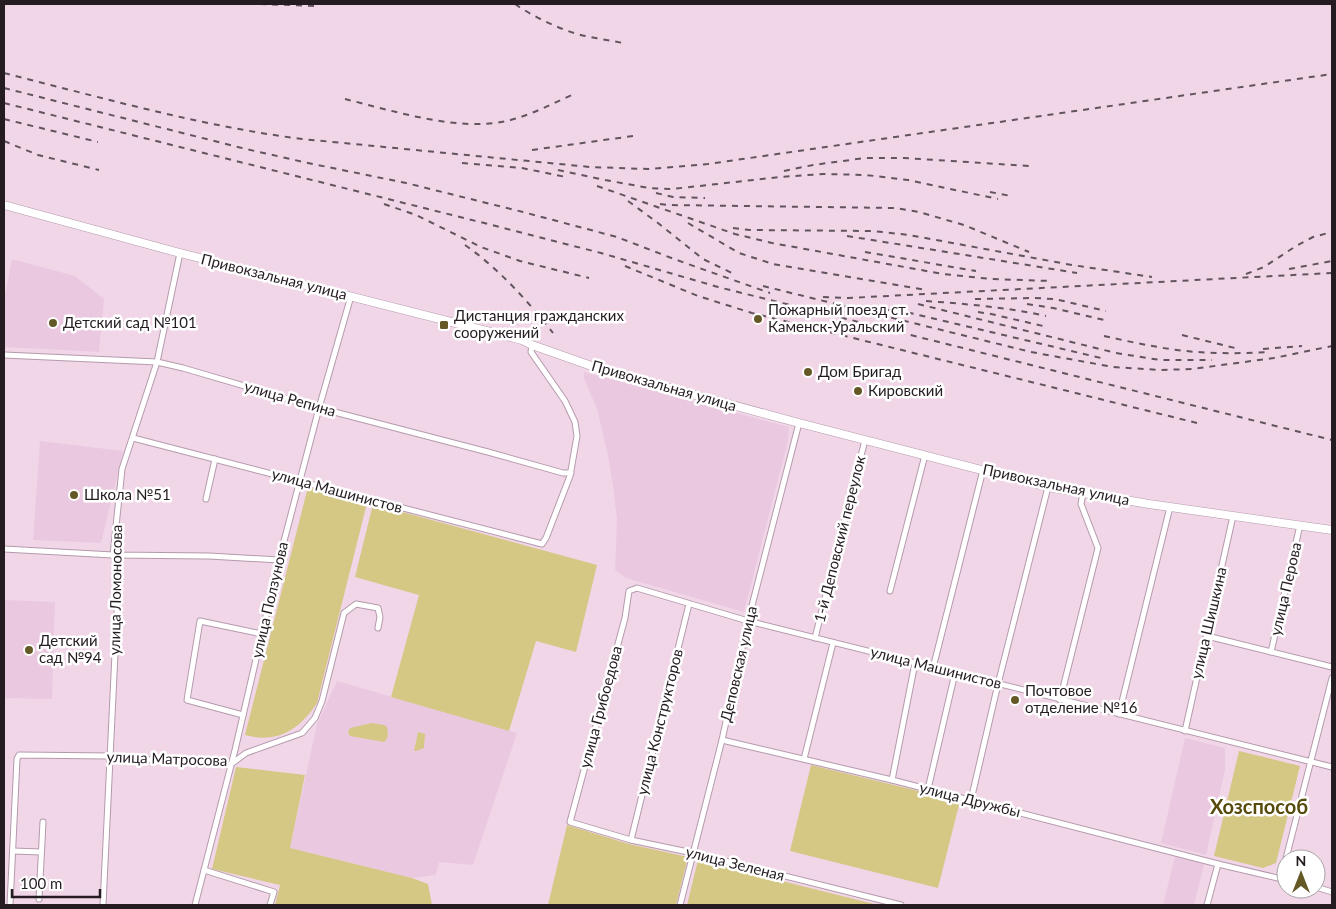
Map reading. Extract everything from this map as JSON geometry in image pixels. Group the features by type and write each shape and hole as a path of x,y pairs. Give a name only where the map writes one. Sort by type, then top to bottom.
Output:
{"street":[{"name":"Привокзальная улица","path":"4,205 180,253 522,340 603,370 1048,487 1170,507 1332,530"},
{"name":"улица Ломоносова","path":"103,905 119,570 113,555 122,469 157,362 180,253"},
{"name":"улица Ползунова","path":"195,905 235,750 299,481 351,296"},
{"path":"532,345 531,352 565,401 575,422 577,436 571,472"},
{"name":"улица Репина","path":"4,355 157,362 319,408 563,473 571,472"},
{"name":"Деповская улица","path":"680,905 722,740 748,622 799,423"},
{"name":"улица Машинистов","path":"133,438 542,544 571,472"},
{"name":"1-й Деповский переулок","path":"816,638 865,440"},
{"path":"890,591 925,455"},
{"path":"206,499 215,459"},
{"path":"933,668 983,470"},
{"path":"971,800 1048,487"},
{"path":"1060,700 1098,548 1081,504 1083,493"},
{"path":"1119,714 1170,507"},
{"name":"улица Шишкина","path":"1186,731 1233,516"},
{"name":"улица Перова","path":"1271,652 1300,525"},
{"path":"4,549 113,555 208,556 279,560"},
{"name":"улица Машинистов","path":"629,591 637,588 748,622 1332,768"},
{"name":"улица Грибоедова","path":"570,822 626,618 629,591"},
{"name":"улица Матросова","path":"13,851 17,759 19,755 110,756 230,765 246,753 302,733 315,718 322,701 344,613 356,604 378,608 380,617 378,628"},
{"name":"улица Конструкторов","path":"631,840 689,604"},
{"path":"243,716 187,700 200,621 262,634"},
{"path":"1206,636 1332,667"},
{"path":"804,759 833,643"},
{"path":"892,780 915,663"},
{"path":"928,789 955,673"},
{"path":"1290,849 1332,678"},
{"name":"улица Дружбы","path":"722,740 892,780 1276,877"},
{"path":"235,750 246,753"},
{"path":"39,899 43,822"},
{"name":"улица Зеленая","path":"570,822 631,840 693,853 900,905"},
{"path":"10,905 13,851 41,852"},
{"path":"1207,905 1218,864"},
{"path":"204,870 274,892 270,905"}],"shaded area":[{"name":"Детский сад №101","path":"12,259 75,276 104,299 99,352 4,347 4,300"},
{"path":"584,372 789,427 788,441 744,612 626,578 615,570 617,520 613,486 597,409 584,378"},
{"name":"Школа №51","path":"40,441 123,451 101,543 33,540"},
{"path":"308,487 367,503 317,703 303,721 277,736 267,738 245,735"},
{"path":"373,504 597,565 576,652 536,641 509,731 391,697 419,595 355,577"},
{"name":"Детский сад №94","path":"4,600 55,602 52,699 4,698"},
{"path":"337,681 517,733 473,865 439,862 436,875 412,878 290,848 317,724"},
{"path":"372,723 387,727 388,733 384,742 350,736 348,733 350,728"},
{"path":"418,732 425,734 424,748 414,751"},
{"path":"1185,738 1225,748 1225,770 1206,855 1161,843"},
{"path":"1239,751 1300,766 1279,849 1276,849 1276,863 1263,868 1214,856"},
{"path":"811,765 960,801 938,888 790,851"},
{"path":"236,767 305,775 290,848 412,878 428,884 432,905 275,905 280,885 212,869"},
{"path":"567,825 629,844 688,857 676,905 548,905"},
{"path":"1175,856 1204,864 1194,905 1163,905"},
{"path":"698,860 878,905 687,905"}],"railway":[{"path":"260,4 316,6"},
{"path":"515,4 553,25 577,34 623,43"},
{"path":"4,73 189,119 302,139 590,167 648,169 708,164 1332,74"},
{"path":"4,88 246,149 406,183 617,237 770,293"},
{"path":"345,99 426,119 468,124 488,124 525,116 574,94"},
{"path":"4,103 601,253 718,287 1332,440"},
{"path":"4,119 98,142"},
{"path":"532,150 633,136"},
{"path":"4,141 38,155 99,170"},
{"path":"784,171 865,158 904,158 1030,166"},
{"path":"462,163 522,168 566,177"},
{"path":"558,170 649,188 672,189 780,177 823,174 866,175 908,180 998,199"},
{"path":"597,186 735,234 772,243 943,274 991,279 1052,281"},
{"path":"990,192 1011,196"},
{"path":"656,193 673,197 705,198"},
{"path":"628,201 703,259 732,273"},
{"path":"384,204 416,215 481,247 520,261 589,278"},
{"path":"660,204 896,208 919,212 964,225 1029,252"},
{"path":"688,223 739,253 773,264 926,290"},
{"path":"733,228 750,230 873,231 909,235 1072,265 1152,277"},
{"path":"1246,274 1264,267 1313,237 1332,232"},
{"path":"847,236 1077,273"},
{"path":"465,245 512,286 553,333"},
{"path":"865,252 976,271"},
{"path":"1289,269 1332,261"},
{"path":"625,266 698,296 752,313 1197,423"},
{"path":"823,297 848,298 1332,273"},
{"path":"763,286 1031,352 1113,367 1160,370 1192,369 1274,358 1332,346"},
{"path":"975,299 1055,299 1106,311"},
{"path":"926,301 1001,308 1046,316"},
{"path":"918,304 1116,353 1160,360 1212,360"},
{"path":"1027,304 1104,320"},
{"path":"872,308 906,312 1101,358"},
{"path":"978,312 1043,326"},
{"path":"1182,335 1235,348"},
{"path":"1104,336 1186,351 1270,352"},
{"path":"1263,349 1302,346"}],"place":[{"name":"Пожарный поезд ст. Каменск-Уральский","path":"758,319"},
{"name":"Детский сад №101","path":"53,323"},
{"name":"Дистанция гражданских сооружений","path":"444,325"},
{"name":"Дом Бригад","path":"808,372"},
{"name":"Кировский","path":"858,391"},
{"name":"Школа №51","path":"74,495"},
{"name":"Детский сад №94","path":"29,650"},
{"name":"Почтовое отделение №16","path":"1015,700"}],"district":[{"name":"Хозспособ","path":"1259,807"}]}
